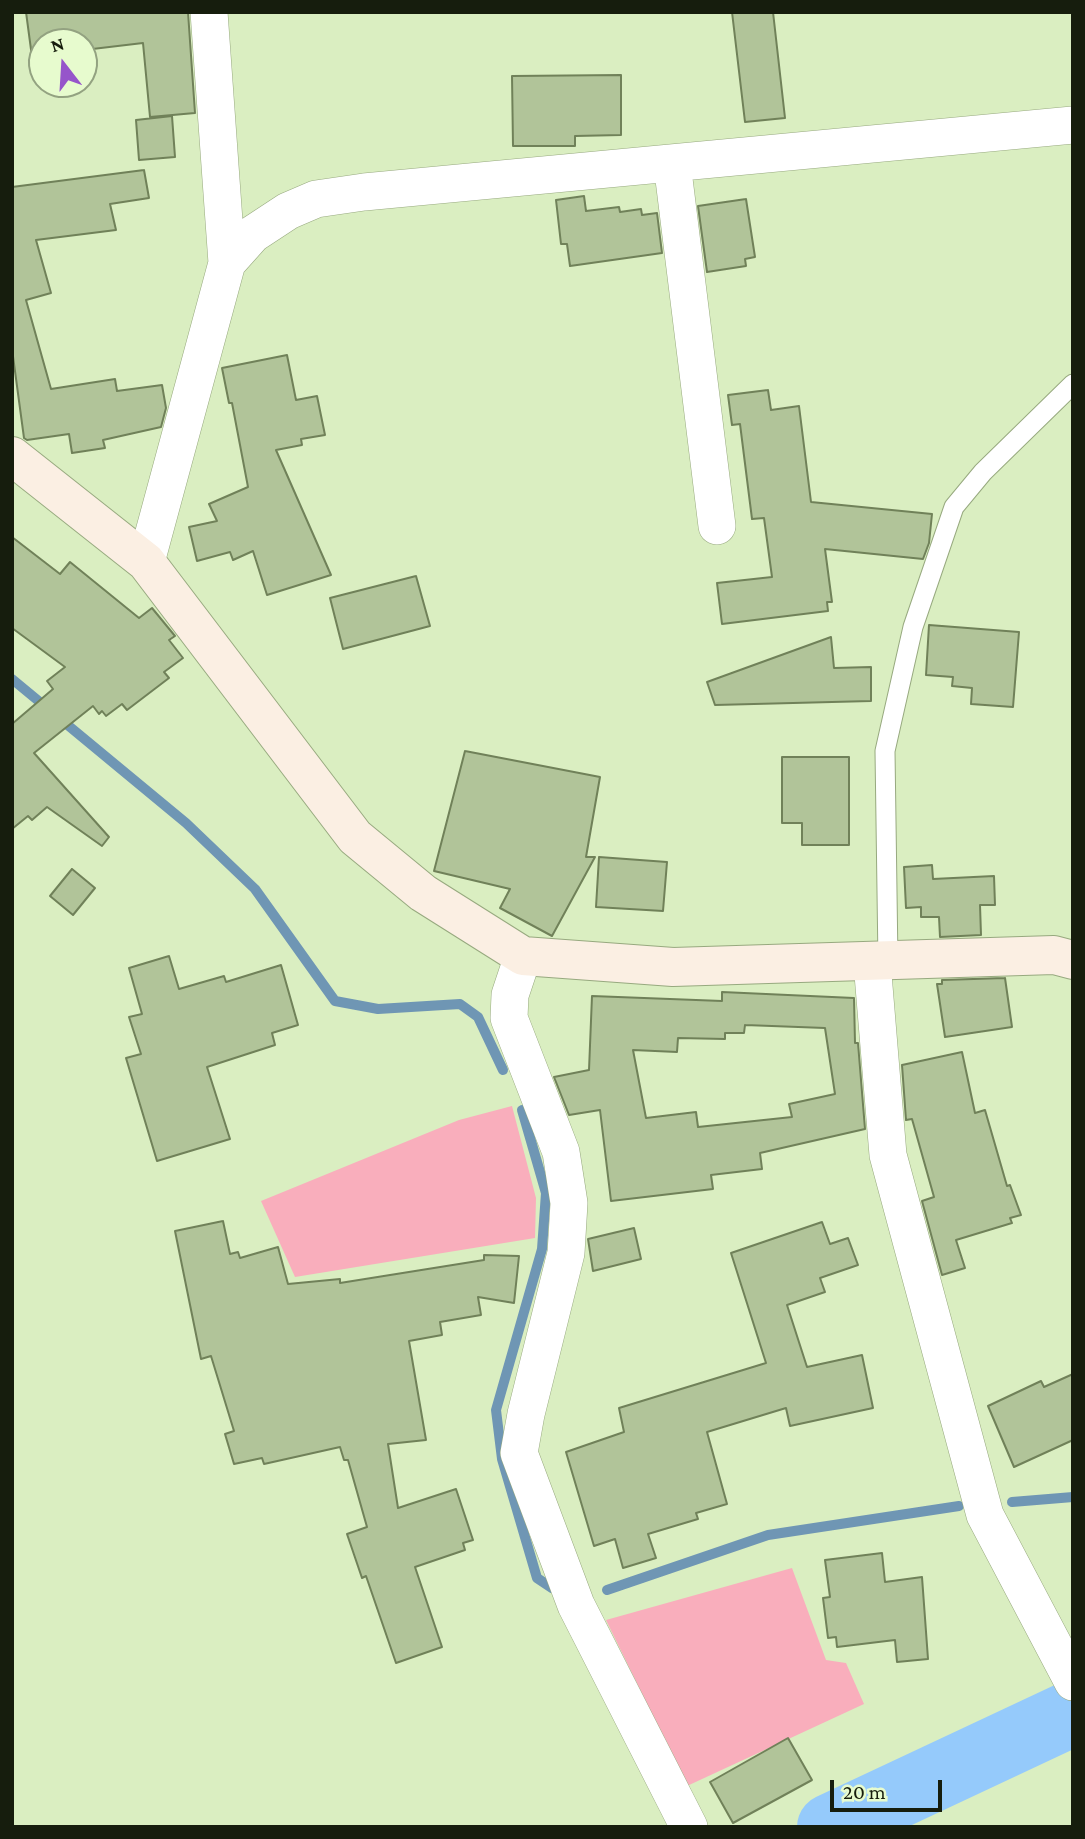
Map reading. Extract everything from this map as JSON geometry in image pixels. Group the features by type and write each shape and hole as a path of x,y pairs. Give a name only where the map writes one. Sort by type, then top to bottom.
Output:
{"street":[{"path":"146,562 226,263 209,12"},
{"path":"226,263 253,234 288,211 316,200 364,192 1073,125"},
{"path":"672,163 717,526"},
{"path":"12,456 146,562 355,837 424,892 523,956 673,967 1054,955 1073,960"},
{"path":"523,956 510,995 509,1018 561,1152 569,1203 566,1253 526,1414 520,1453 576,1605 689,1827"},
{"path":"880,962 888,1155 985,1515 1073,1682"}],"lane":[{"path":"880,962 885,751 913,626 954,507 983,472 1073,384"}],"shaded area":[{"path":"512,1106 536,1198 535,1238 295,1277 261,1201 459,1120"},
{"path":"792,1568 826,1660 846,1663 864,1704 687,1786 606,1620"}],"building":[{"path":"26,12 188,12 195,113 150,117 143,43 98,48 98,28 28,28"},
{"path":"732,12 773,12 785,118 745,122"},
{"path":"621,75 621,135 575,136 575,146 513,146 512,76"},
{"path":"172,116 175,157 139,160 136,120"},
{"path":"144,170 149,198 110,204 116,230 36,240 51,293 26,300 51,389 115,379 117,391 162,385 166,408 161,427 103,440 105,448 72,453 69,434 27,440 24,438 12,349 12,187"},
{"path":"584,196 586,211 619,207 620,212 641,209 642,215 657,213 662,253 570,266 567,244 561,244 556,200"},
{"path":"746,199 755,257 745,259 746,266 707,272 698,206"},
{"path":"287,355 296,400 317,396 325,435 301,439 302,445 276,450 331,575 267,595 253,551 233,560 230,552 197,561 189,527 217,521 209,504 248,487 232,403 229,403 222,368"},
{"path":"768,390 771,410 799,406 811,502 932,514 929,543 923,559 825,549 832,602 827,602 828,611 722,624 717,583 772,577 764,518 752,519 740,424 732,425 728,395"},
{"path":"12,537 60,574 70,562 139,618 152,608 175,636 169,640 183,658 164,672 169,678 127,710 122,704 106,716 102,711 99,714 93,706 34,753 109,837 102,846 47,807 32,820 28,816 12,829 12,724 53,689 47,681 65,667 12,628"},
{"path":"416,576 430,626 343,649 330,598"},
{"path":"929,625 1019,632 1013,707 971,704 972,688 952,686 953,677 926,675"},
{"path":"831,637 834,668 871,667 871,701 715,705 707,682"},
{"path":"465,751 600,777 586,857 595,857 552,936 500,908 510,889 434,871"},
{"path":"782,757 849,757 849,845 802,845 802,823 782,823"},
{"path":"599,857 667,862 663,911 596,907"},
{"path":"932,865 933,879 994,876 995,905 980,905 981,935 940,937 939,917 921,917 921,907 906,908 904,867"},
{"path":"72,869 95,888 73,915 50,896"},
{"path":"169,956 179,989 224,976 226,982 281,965 298,1025 272,1033 275,1045 207,1067 230,1139 157,1161 126,1058 141,1054 129,1017 142,1014 129,968"},
{"path":"1005,978 1012,1027 945,1037 937,984 942,984 942,980"},
{"path":"722,992 854,998 855,1043 858,1043 865,1129 760,1153 762,1169 711,1175 713,1189 611,1201 600,1110 569,1115 554,1077 589,1070 592,996 722,1001","holes":["745,1025 825,1028 835,1094 789,1104 792,1117 698,1127 696,1112 646,1118 633,1050 677,1052 678,1038 725,1039 725,1033 744,1033"]},
{"path":"962,1052 975,1113 985,1110 1007,1186 1010,1185 1021,1215 1010,1218 1012,1223 956,1240 965,1268 942,1275 922,1201 934,1197 912,1119 906,1120 902,1065"},
{"path":"223,1221 230,1254 238,1252 240,1258 278,1247 288,1284 340,1279 340,1283 484,1260 484,1255 519,1256 514,1303 478,1297 481,1315 440,1322 442,1335 409,1341 426,1440 388,1444 398,1508 456,1489 473,1540 463,1543 465,1550 415,1567 442,1647 396,1663 366,1576 362,1578 347,1534 367,1527 348,1460 344,1460 340,1447 264,1464 262,1458 234,1464 225,1434 234,1431 211,1356 201,1359 175,1231"},
{"path":"822,1222 830,1244 848,1238 858,1265 820,1278 825,1292 787,1305 807,1367 862,1355 873,1408 790,1426 786,1408 707,1432 727,1504 696,1513 698,1519 648,1534 656,1558 623,1568 615,1539 594,1546 566,1452 624,1432 619,1408 766,1363 731,1253"},
{"path":"634,1228 641,1259 593,1271 588,1239"},
{"path":"1073,1374 1073,1440 1014,1467 988,1406 1041,1381 1044,1387"},
{"path":"882,1553 885,1582 922,1577 928,1659 897,1662 895,1640 837,1647 836,1637 828,1638 823,1598 830,1597 825,1560"},
{"path":"788,1738 812,1780 733,1823 710,1782"}],"waterway":[{"path":"12,679 186,823 255,889 335,1001 378,1009 460,1004 478,1017 503,1070"},
{"path":"522,1110 546,1193 542,1249 496,1410 502,1459 537,1578 552,1588"},
{"path":"1012,1502 1073,1497"},
{"path":"607,1590 768,1535 959,1506"},
{"path":"830,1827 1073,1713"}]}
